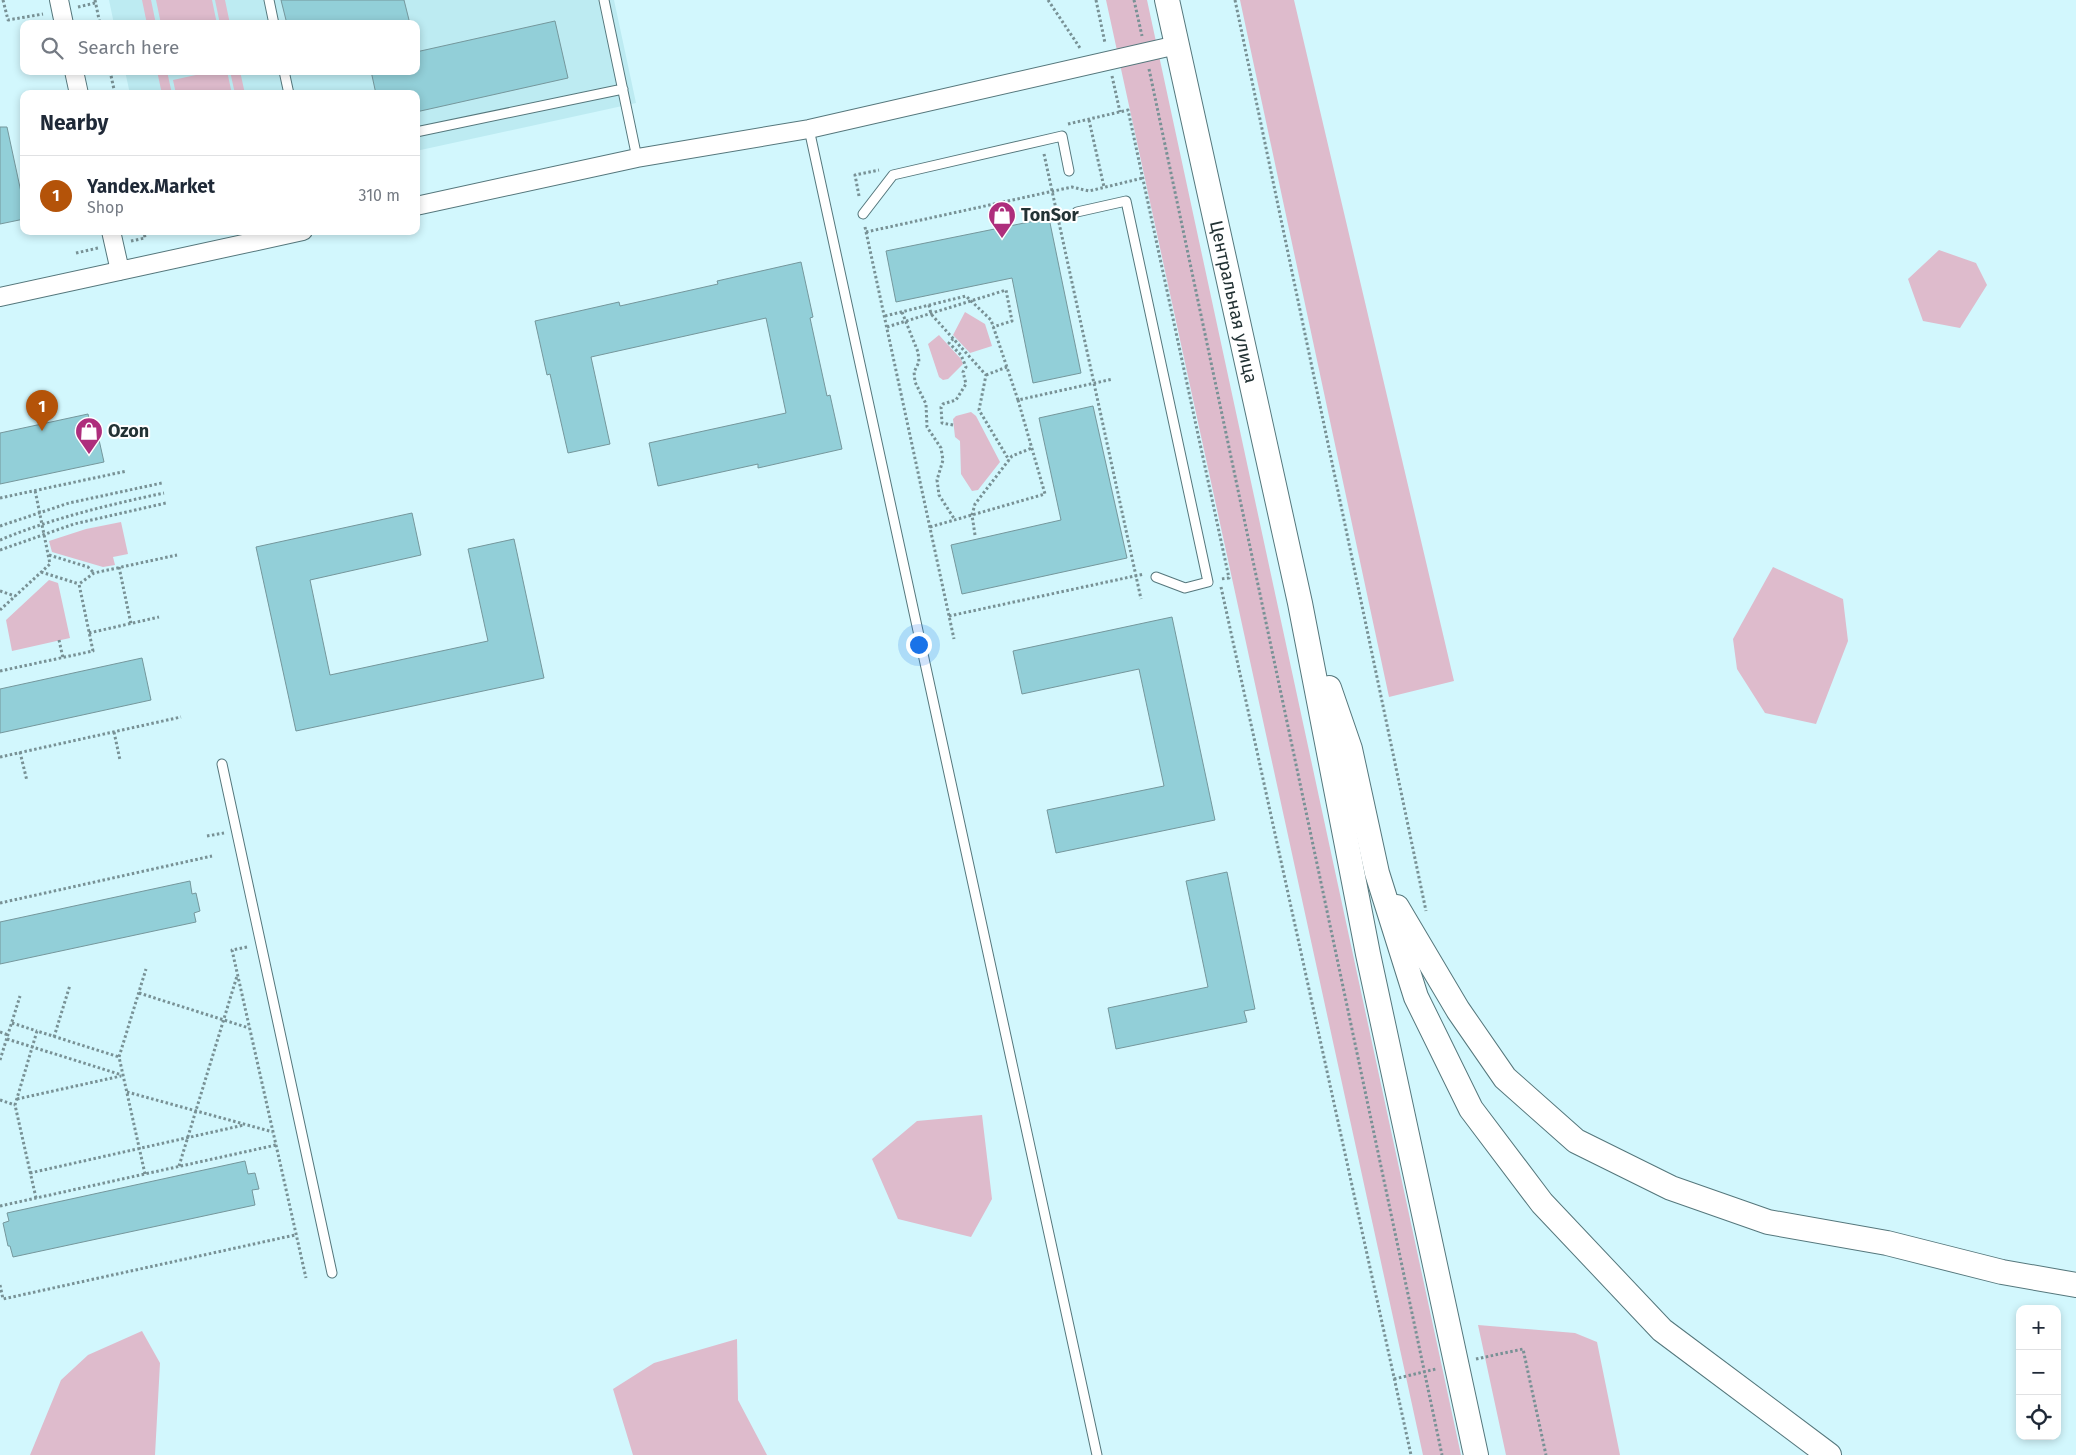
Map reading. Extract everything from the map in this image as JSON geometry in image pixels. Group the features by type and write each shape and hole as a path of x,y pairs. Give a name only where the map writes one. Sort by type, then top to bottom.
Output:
{"main road":[{"name":"Центральная улица","path":"1167,0 1300,603"},
{"path":"1300,603 1350,749 1377,873 1416,997 1471,1108 1542,1203 1662,1330 1829,1455"},
{"path":"1300,603 1368,954 1476,1455"},
{"path":"1377,873 1458,1010 1505,1078 1576,1141 1671,1188 1768,1222 1887,1243 2002,1272 2076,1285"}],"street":[{"path":"59,0 63,20"},
{"path":"420,205 637,158 809,129 1090,63 1177,45"},
{"path":"75,75 78,90"},
{"path":"112,235 120,271"},
{"path":"0,297 284,235"}],"lane":[{"path":"269,0 273,20"},
{"path":"604,0 637,158"},
{"path":"285,75 288,90"},
{"path":"420,131 623,89"},
{"path":"809,129 1096,1455"},
{"path":"863,214 893,175 1062,136 1069,171"},
{"path":"1077,212 1126,201 1208,582 1185,588 1156,576"},
{"path":"222,764 332,1272"}],"path":[{"path":"95,0 99,20"},
{"path":"1048,0 1065,29 1090,63"},
{"path":"1134,0 1442,1455"},
{"path":"1235,0 1427,919"},
{"path":"111,75 113,90"},
{"path":"1120,112 1128,110 1143,178 1228,571 1229,578 1220,580 1411,1455"},
{"path":"1089,119 1104,188"},
{"path":"1041,141 1140,599"},
{"path":"866,232 1072,187 1089,191 1143,178"},
{"path":"863,214 954,639"},
{"path":"887,327 1006,290 1012,321 993,327"},
{"path":"885,316 966,296 991,320 1018,400 1045,494 930,527"},
{"path":"929,305 931,314 986,375"},
{"path":"902,312 918,352 919,362 914,372 915,382 926,404 926,427 941,448 943,460 937,480 939,495 955,520"},
{"path":"953,339 949,343 961,355 966,367 963,372 966,384 956,400 942,404 941,407 942,422 953,425"},
{"path":"986,375 1007,367"},
{"path":"986,375 979,410 1009,460"},
{"path":"1018,400 1113,379"},
{"path":"975,534 972,515 974,504 1012,456 1032,448"},
{"path":"0,498 126,471"},
{"path":"0,526 39,512 100,495 162,482"},
{"path":"0,610 50,564 35,490"},
{"path":"0,540 42,524 105,506 164,493"},
{"path":"0,550 44,534 104,516 166,503"},
{"path":"48,555 88,567 94,573"},
{"path":"79,584 94,573 177,555"},
{"path":"119,568 131,624"},
{"path":"1207,575 1228,571"},
{"path":"42,572 79,584"},
{"path":"949,616 1145,574"},
{"path":"0,671 93,651 79,584"},
{"path":"0,591 15,596"},
{"path":"89,633 159,618"},
{"path":"59,640 63,658"},
{"path":"0,756 181,717"},
{"path":"114,732 120,760"},
{"path":"20,752 27,781"},
{"path":"0,903 212,856"},
{"path":"232,950 306,1278"},
{"path":"145,1174 119,1057 146,969"},
{"path":"179,1166 238,974"},
{"path":"54,1037 70,985"},
{"path":"139,993 250,1028"},
{"path":"0,1060 20,996"},
{"path":"12,1023 119,1057"},
{"path":"36,1198 15,1105 37,1031"},
{"path":"0,1032 8,1035"},
{"path":"6,1040 123,1075"},
{"path":"17,1099 123,1075"},
{"path":"127,1092 273,1132"},
{"path":"0,1100 15,1105"},
{"path":"30,1173 244,1125"},
{"path":"0,1206 276,1145"},
{"path":"0,1285 3,1299 296,1235"},
{"path":"1523,1349 1546,1455"}],"shaded area":[{"path":"109,0 614,0 636,103 420,150 420,90 129,90 126,75 420,75 420,20 113,20"},
{"path":"142,0 151,0 155,20 146,20"},
{"path":"156,0 212,0 216,20 160,20"},
{"path":"215,0 225,0 229,20 219,20"},
{"path":"1106,0 1147,0 1461,1455 1423,1455"},
{"path":"1240,0 1294,0 1454,681 1389,697"},
{"path":"158,75 168,75 171,90 161,90"},
{"path":"196,75 228,75 231,90 175,90 173,80"},
{"path":"231,75 241,75 244,90 234,90"},
{"path":"1939,250 1976,263 1987,285 1960,328 1923,321 1908,279"},
{"path":"965,312 985,324 992,346 970,353 953,335"},
{"path":"939,335 961,359 963,364 948,379 943,380 939,377 928,344"},
{"path":"971,412 976,416 1000,462 978,490 972,491 961,474 960,441 955,437 953,419 956,416"},
{"path":"121,522 128,554 113,557 115,565 103,567 52,552 49,541 86,529"},
{"path":"1773,567 1843,599 1848,641 1816,724 1765,713 1737,669 1733,639"},
{"path":"49,580 58,583 70,638 12,651 6,620"},
{"path":"982,1115 992,1199 971,1237 898,1219 872,1159 917,1121"},
{"path":"1478,1325 1575,1333 1597,1342 1620,1455 1506,1455"},
{"path":"142,1331 160,1363 155,1455 30,1455 61,1380 88,1355"},
{"path":"737,1339 738,1400 767,1455 633,1455 613,1389 654,1363"}],"building":[{"path":"281,0 404,0 409,20 286,20"},
{"path":"555,21 568,78 420,111 420,90 375,90 372,75 420,75 420,51"},
{"path":"0,127 7,127 20,187 20,220 0,224"},
{"path":"1049,218 1081,373 1033,383 1012,278 896,302 886,251"},
{"path":"801,262 813,317 810,318 827,396 830,395 842,449 758,468 758,464 658,486 649,443 786,413 766,318 591,357 610,444 568,453 550,374 547,375 535,321 619,302 620,306 718,284 717,281"},
{"path":"1093,406 1127,558 962,594 951,545 1061,520 1039,418"},
{"path":"88,414 92,432 97,431 104,462 0,484 0,433"},
{"path":"412,513 421,555 310,580 330,675 488,641 468,549 514,539 544,678 296,731 256,547"},
{"path":"1172,617 1215,820 1056,853 1047,810 1164,786 1139,669 1022,694 1013,651"},
{"path":"142,658 151,700 0,733 0,689"},
{"path":"1227,872 1255,1009 1244,1011 1247,1022 1116,1049 1108,1008 1208,987 1186,881"},
{"path":"190,881 192,894 196,893 200,911 194,913 196,922 0,964 0,922"},
{"path":"245,1161 248,1174 255,1173 259,1189 252,1190 255,1205 13,1257 10,1246 8,1246 3,1223 9,1221 7,1213"}],"place":[{"name":"TonSor","path":"1002,239"},
{"name":"Yandex.Market","path":"42,431"},
{"name":"Ozon","path":"89,455"}]}
